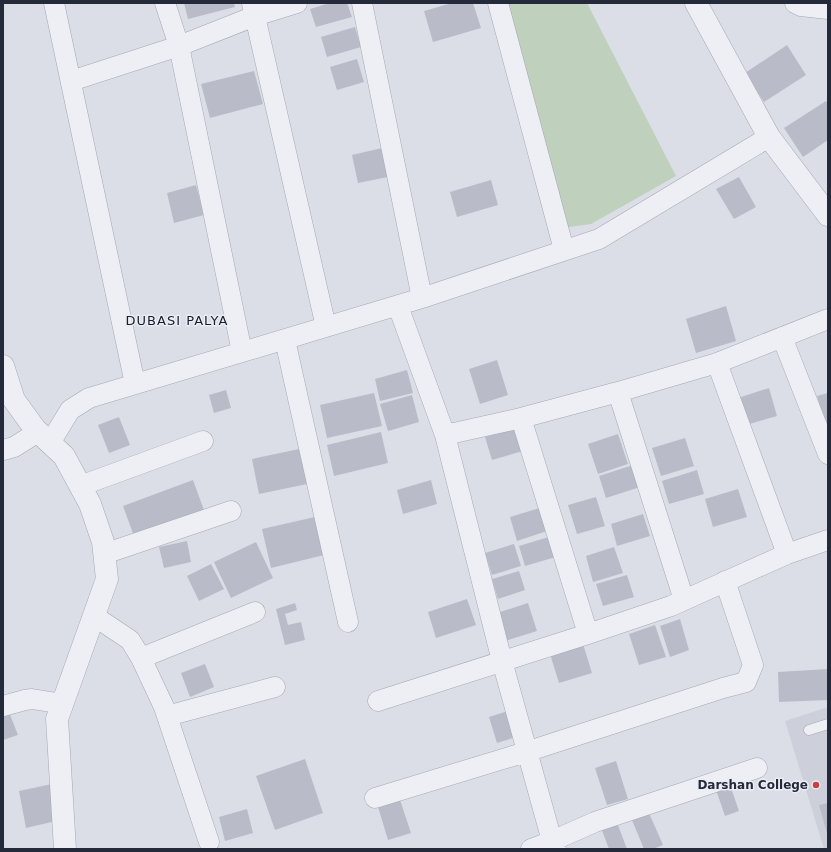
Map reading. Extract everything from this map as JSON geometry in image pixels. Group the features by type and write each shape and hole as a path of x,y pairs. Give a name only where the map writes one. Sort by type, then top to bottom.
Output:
{"street":[{"path":"54,3 135,384"},
{"path":"166,3 179,46 242,352"},
{"path":"70,81 179,46 254,10 297,3"},
{"path":"362,3 422,298"},
{"path":"498,3 564,250"},
{"path":"696,3 769,137 828,215"},
{"path":"795,3 801,6 828,9"},
{"path":"254,10 326,327"},
{"path":"3,450 44,438 70,410 89,398 398,306 564,250 599,240 769,137"},
{"path":"398,306 444,435 526,752 554,845"},
{"path":"444,435 521,418 717,363 828,319"},
{"path":"782,337 828,454"},
{"path":"285,340 348,622"},
{"path":"717,363 787,554"},
{"path":"3,366 14,400 44,438 64,456 90,504 103,542 107,579 57,719 65,849"},
{"path":"618,392 684,600"},
{"path":"521,418 588,634"},
{"path":"80,486 203,441"},
{"path":"104,554 230,511"},
{"path":"378,701 671,606 787,554 828,540"},
{"path":"375,798 746,682 753,665 725,581"},
{"path":"141,658 255,612"},
{"path":"94,616 130,640 141,658 167,716 209,842"},
{"path":"167,716 275,686"},
{"path":"3,706 32,699 63,704"},
{"path":"531,849 554,845 595,822 757,768"}],"lane":[{"path":"809,730 828,724"}],"shaded area":[{"name":"Darshan College","path":"828,707 828,849 824,849 785,721"}],"green space":[{"path":"491,3 587,3 676,176 591,224 548,230"}],"building":[{"path":"184,3 234,3 235,7 188,19"},
{"path":"330,3 347,3 352,17 316,27 310,9"},
{"path":"452,3 473,3 481,28 433,42 424,11"},
{"path":"355,27 361,47 327,57 321,37"},
{"path":"787,45 806,75 764,102 745,73"},
{"path":"357,59 364,82 337,90 330,67"},
{"path":"254,71 263,104 210,118 201,84"},
{"path":"826,101 828,104 828,140 803,157 784,128"},
{"path":"382,148 388,177 358,183 352,155"},
{"path":"739,177 756,207 734,219 716,189"},
{"path":"491,180 498,205 457,217 450,192"},
{"path":"196,185 204,215 174,223 167,193"},
{"path":"726,306 736,341 696,353 686,319"},
{"path":"497,360 508,395 480,404 469,369"},
{"path":"407,370 413,393 380,401 375,379"},
{"path":"769,388 777,416 746,425 738,398"},
{"path":"226,390 231,408 214,413 209,395"},
{"path":"374,393 382,426 327,438 320,405"},
{"path":"828,393 828,421 825,422 817,396"},
{"path":"412,395 419,422 388,431 380,404"},
{"path":"119,417 130,445 109,453 98,425"},
{"path":"516,428 523,451 492,460 485,437"},
{"path":"381,432 388,463 334,476 327,445"},
{"path":"618,434 628,464 598,474 588,444"},
{"path":"685,438 694,466 661,476 652,448"},
{"path":"299,449 307,484 259,494 252,459"},
{"path":"633,465 640,487 606,498 599,476"},
{"path":"697,470 704,494 669,504 662,481"},
{"path":"193,480 205,513 135,539 123,506"},
{"path":"431,480 437,504 403,514 397,490"},
{"path":"738,489 747,517 713,527 705,499"},
{"path":"596,497 605,526 577,534 568,505"},
{"path":"543,507 550,530 517,541 510,517"},
{"path":"643,514 650,536 617,546 611,524"},
{"path":"315,517 324,555 271,568 262,529"},
{"path":"552,536 559,556 525,566 519,546"},
{"path":"187,541 191,562 164,568 159,547"},
{"path":"256,542 273,578 231,598 214,562"},
{"path":"514,544 521,566 492,575 485,553"},
{"path":"614,547 623,573 593,582 586,556"},
{"path":"211,564 224,589 199,601 187,576"},
{"path":"519,571 525,590 498,599 492,579"},
{"path":"627,575 634,597 603,606 596,584"},
{"path":"467,599 476,625 436,638 428,612"},
{"path":"295,603 297,610 285,614 288,625 301,622 305,640 285,645 276,609"},
{"path":"528,603 537,631 505,641 497,613"},
{"path":"680,619 689,650 670,657 660,626"},
{"path":"655,625 666,657 639,665 629,634"},
{"path":"583,644 592,673 559,683 550,654"},
{"path":"205,664 214,687 190,697 181,673"},
{"path":"828,669 828,700 779,702 778,672"},
{"path":"7,707 18,735 3,740 3,709"},
{"path":"508,711 516,737 497,743 489,717"},
{"path":"305,759 323,813 275,830 256,776"},
{"path":"616,761 628,799 607,805 595,768"},
{"path":"729,782 739,811 725,816 715,787"},
{"path":"52,784 60,820 26,828 19,791"},
{"path":"400,800 411,833 388,840 378,807"},
{"path":"828,803 828,837 819,805"},
{"path":"247,809 253,833 225,841 219,817"},
{"path":"649,813 663,845 653,849 644,849 632,820"},
{"path":"616,820 627,849 609,849 600,825"}],"place":[{"name":"Darshan College","path":"816,785"}],"district":[{"name":"DUBASI PALYA","path":"177,320"}]}
